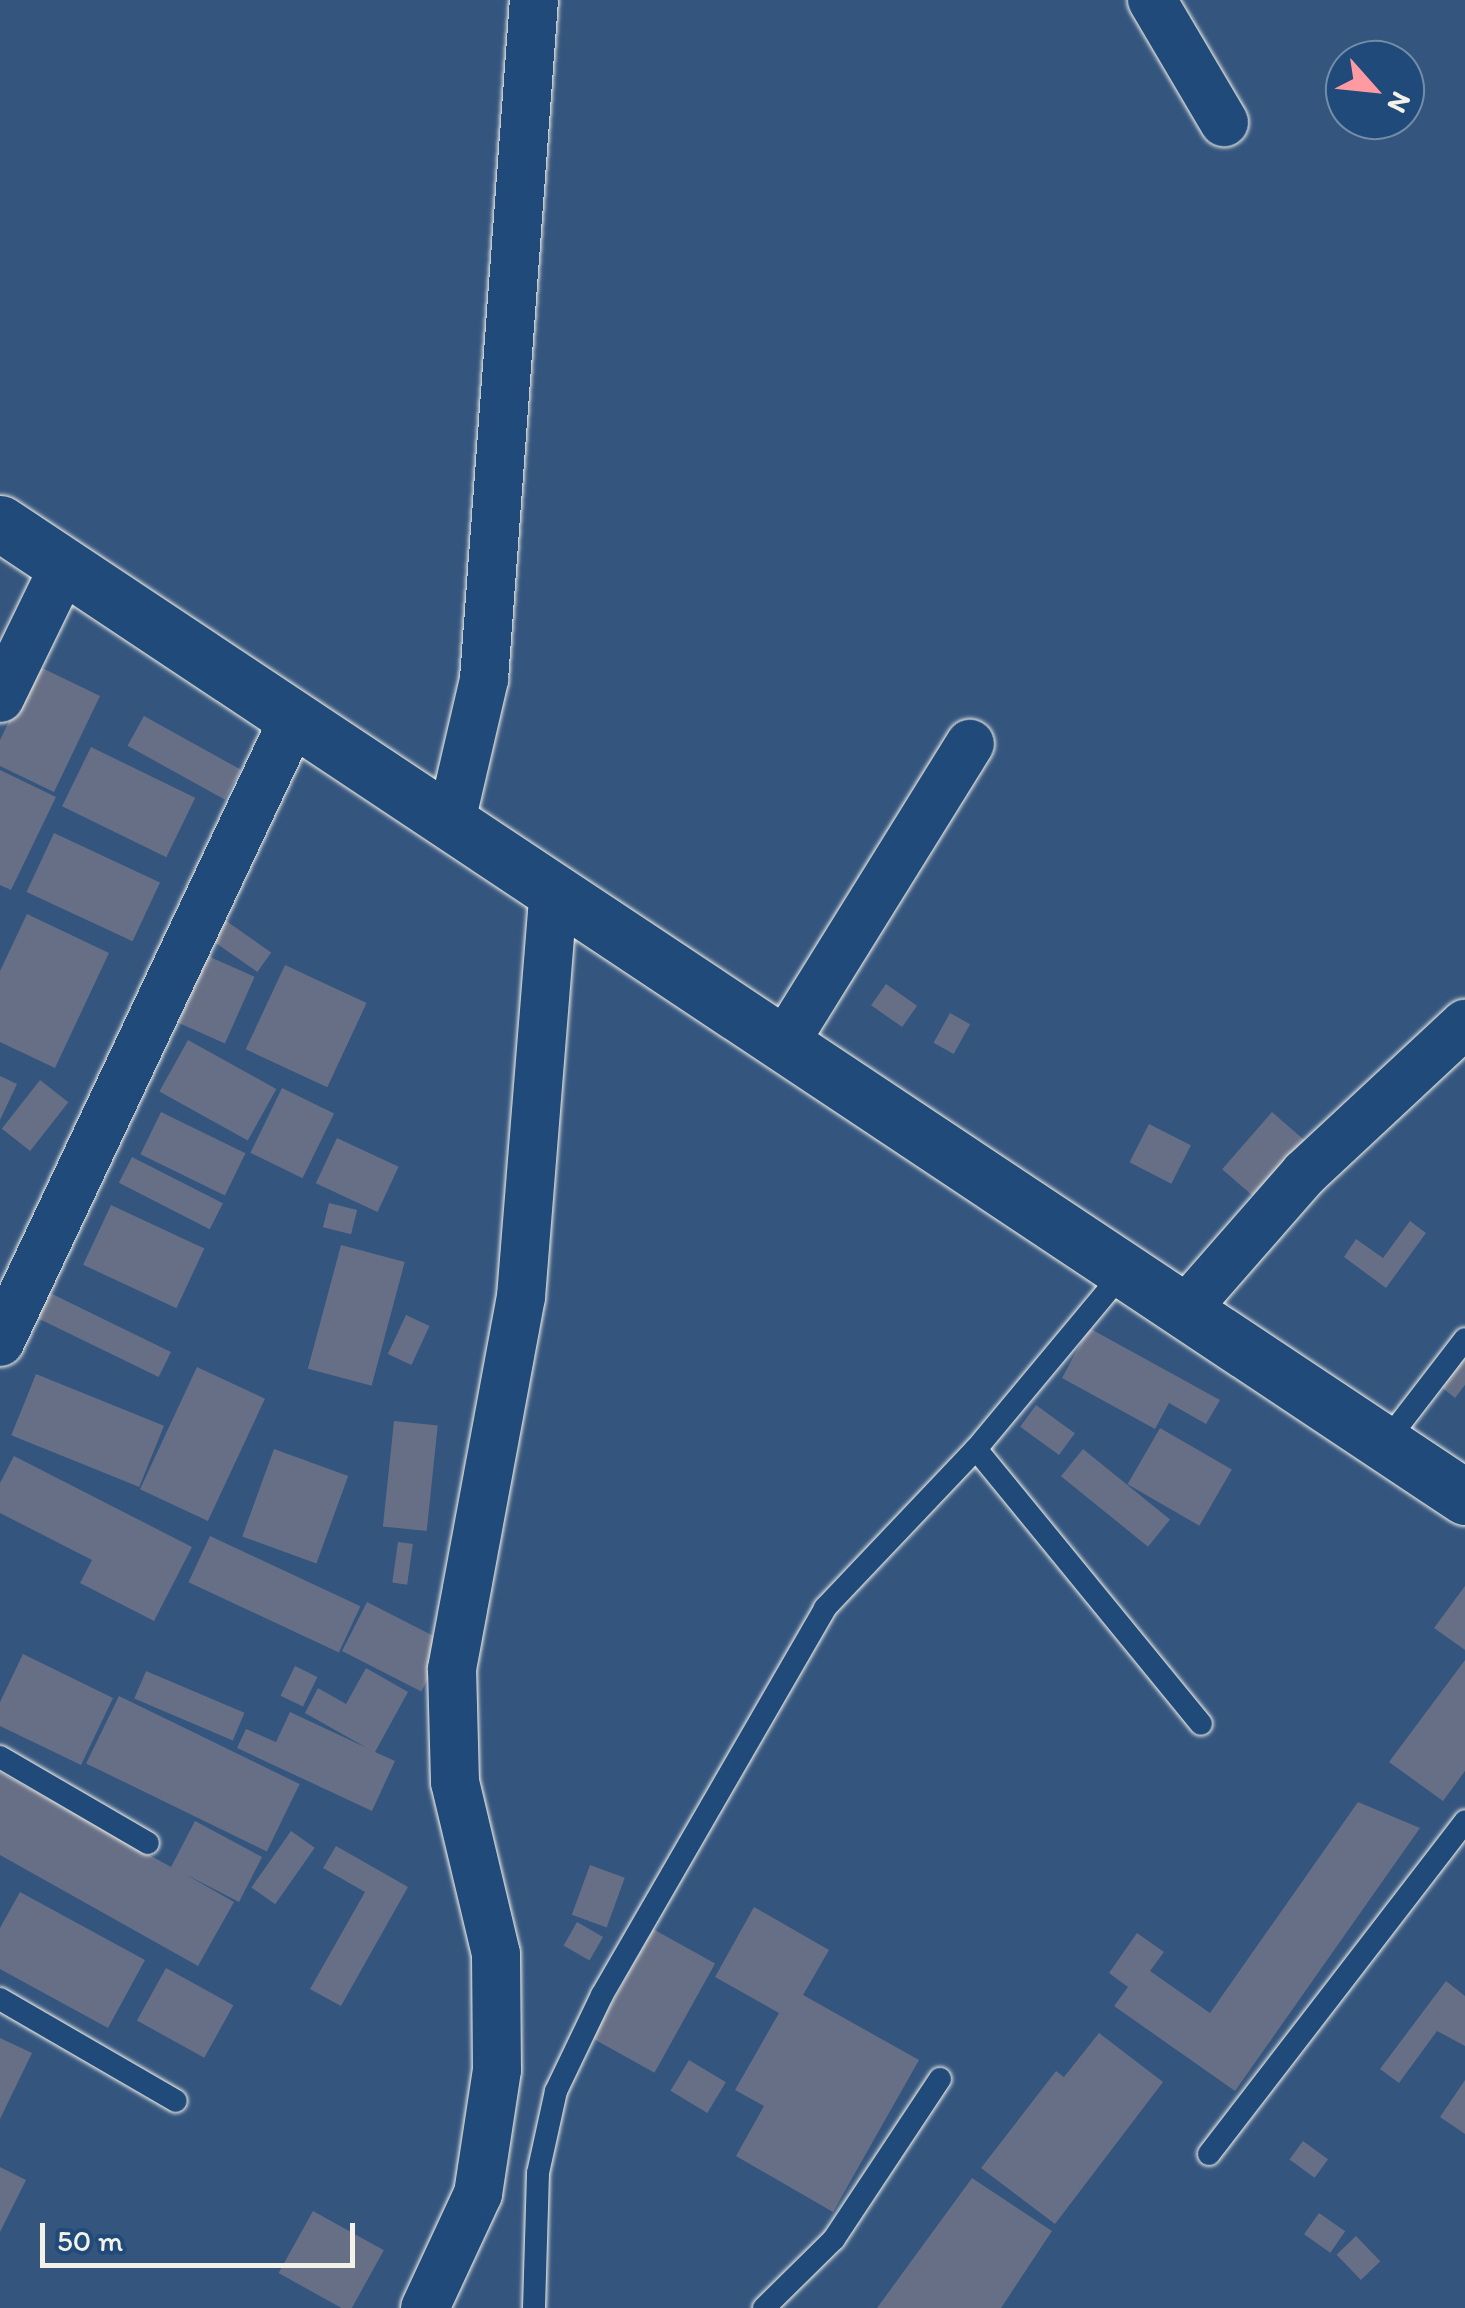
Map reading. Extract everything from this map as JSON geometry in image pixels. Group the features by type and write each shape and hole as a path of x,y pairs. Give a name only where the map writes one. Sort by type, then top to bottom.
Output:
{"main road":[{"path":"0,523 293,720 452,818 1465,1497"}],"street":[{"path":"452,818 484,679 534,0"},
{"path":"1152,0 1224,122"},
{"path":"0,698 64,566"},
{"path":"0,1342 293,720"},
{"path":"785,1042 970,744"},
{"path":"425,2308 478,2194 497,2070 496,1954 455,1782 452,1669 522,1297 554,888"},
{"path":"1185,1310 1305,1173 1465,1024"}],"lane":[{"path":"534,2308 538,2173 556,2092 602,1995 825,1608 976,1448 1125,1270"},
{"path":"1385,1443 1465,1339"},
{"path":"976,1448 1200,1724"},
{"path":"0,1758 148,1843"},
{"path":"1208,2154 1465,1821"},
{"path":"0,1999 176,2101"},
{"path":"764,2308 834,2239 940,2079"}],"building":[{"path":"36,665 100,696 54,792 0,766 0,740"},
{"path":"144,716 241,770 225,800 128,746"},
{"path":"91,747 195,798 166,857 62,806"},
{"path":"0,770 56,797 11,890 0,885"},
{"path":"54,833 160,882 133,941 27,892"},
{"path":"27,914 109,953 55,1068 0,1042 0,971"},
{"path":"222,918 271,952 257,972 208,938"},
{"path":"208,956 255,977 225,1043 178,1023"},
{"path":"285,965 367,1003 327,1087 246,1049"},
{"path":"886,984 917,1006 902,1027 871,1005"},
{"path":"950,1013 970,1024 954,1054 934,1043"},
{"path":"188,1040 276,1089 248,1141 159,1092"},
{"path":"0,1076 17,1084 0,1120"},
{"path":"40,1080 68,1102 30,1151 2,1129"},
{"path":"282,1088 334,1113 303,1178 250,1153"},
{"path":"161,1112 245,1153 225,1195 140,1154"},
{"path":"1272,1112 1308,1143 1258,1201 1222,1169"},
{"path":"1149,1124 1191,1145 1171,1184 1129,1162"},
{"path":"337,1138 399,1167 377,1212 316,1183"},
{"path":"132,1157 223,1203 210,1229 119,1183"},
{"path":"329,1203 357,1210 351,1234 323,1227"},
{"path":"111,1205 204,1249 176,1308 83,1265"},
{"path":"1410,1221 1426,1233 1386,1288 1344,1257 1356,1239 1383,1258"},
{"path":"341,1245 405,1262 372,1386 308,1369"},
{"path":"46,1291 171,1352 159,1377 34,1316"},
{"path":"406,1315 430,1326 411,1365 388,1354"},
{"path":"1089,1328 1220,1400 1206,1424 1169,1403 1155,1429 1062,1378"},
{"path":"1465,1350 1465,1385 1455,1398 1434,1381"},
{"path":"197,1367 265,1399 208,1521 140,1489"},
{"path":"36,1374 164,1426 139,1487 11,1435"},
{"path":"1036,1405 1075,1433 1059,1455 1020,1427"},
{"path":"394,1421 438,1426 427,1531 383,1526"},
{"path":"1160,1428 1232,1470 1199,1526 1128,1484"},
{"path":"274,1449 348,1476 316,1563 242,1536"},
{"path":"1083,1449 1170,1519 1148,1547 1061,1476"},
{"path":"14,1456 192,1547 154,1621 80,1583 92,1560 0,1513 0,1483"},
{"path":"210,1536 360,1606 339,1652 188,1582"},
{"path":"398,1542 413,1544 407,1585 392,1583"},
{"path":"1465,1586 1465,1650 1434,1628"},
{"path":"367,1602 446,1642 421,1691 342,1651"},
{"path":"23,1654 113,1698 81,1765 0,1726 0,1702"},
{"path":"1465,1660 1465,1771 1443,1801 1389,1762"},
{"path":"295,1666 317,1677 303,1707 281,1696"},
{"path":"366,1668 408,1692 375,1752 395,1761 372,1811 237,1748 246,1729 276,1742 290,1712 367,1748 305,1713 318,1688 346,1704"},
{"path":"146,1671 244,1713 233,1740 134,1699"},
{"path":"119,1696 300,1784 267,1852 86,1763"},
{"path":"0,1772 171,1867 195,1821 262,1857 239,1902 185,1874 234,1902 198,1966 0,1855"},
{"path":"1358,1802 1420,1828 1235,2091 1114,2006 1128,1987 1109,1973 1137,1933 1164,1952 1150,1971 1210,2013"},
{"path":"291,1831 315,1848 275,1904 251,1888"},
{"path":"336,1846 408,1887 341,2006 310,1989 365,1892 323,1868"},
{"path":"590,1865 625,1878 607,1927 572,1915"},
{"path":"20,1892 145,1960 108,2028 0,1969 0,1928"},
{"path":"754,1907 829,1950 803,1995 919,2060 833,2212 736,2156 764,2106 735,2090 779,2013 715,1977"},
{"path":"577,1922 603,1937 589,1960 564,1945"},
{"path":"653,1929 715,1963 654,2073 592,2038"},
{"path":"166,1968 233,2005 204,2058 137,2020"},
{"path":"1446,1981 1465,1996 1465,2046 1437,2031 1399,2083 1380,2069"},
{"path":"1099,2033 1163,2082 1055,2224 981,2168 1056,2071 1064,2077"},
{"path":"0,2038 32,2053 0,2119"},
{"path":"689,2060 726,2082 707,2113 670,2091"},
{"path":"1465,2080 1465,2134 1440,2117"},
{"path":"1303,2141 1328,2159 1315,2178 1289,2160"},
{"path":"0,2167 26,2180 0,2232"},
{"path":"972,2178 1052,2231 1001,2308 877,2308"},
{"path":"313,2211 384,2250 352,2308 342,2308 279,2273"},
{"path":"1319,2213 1345,2231 1330,2253 1304,2234"},
{"path":"1356,2236 1380,2261 1361,2280 1337,2255"}]}
